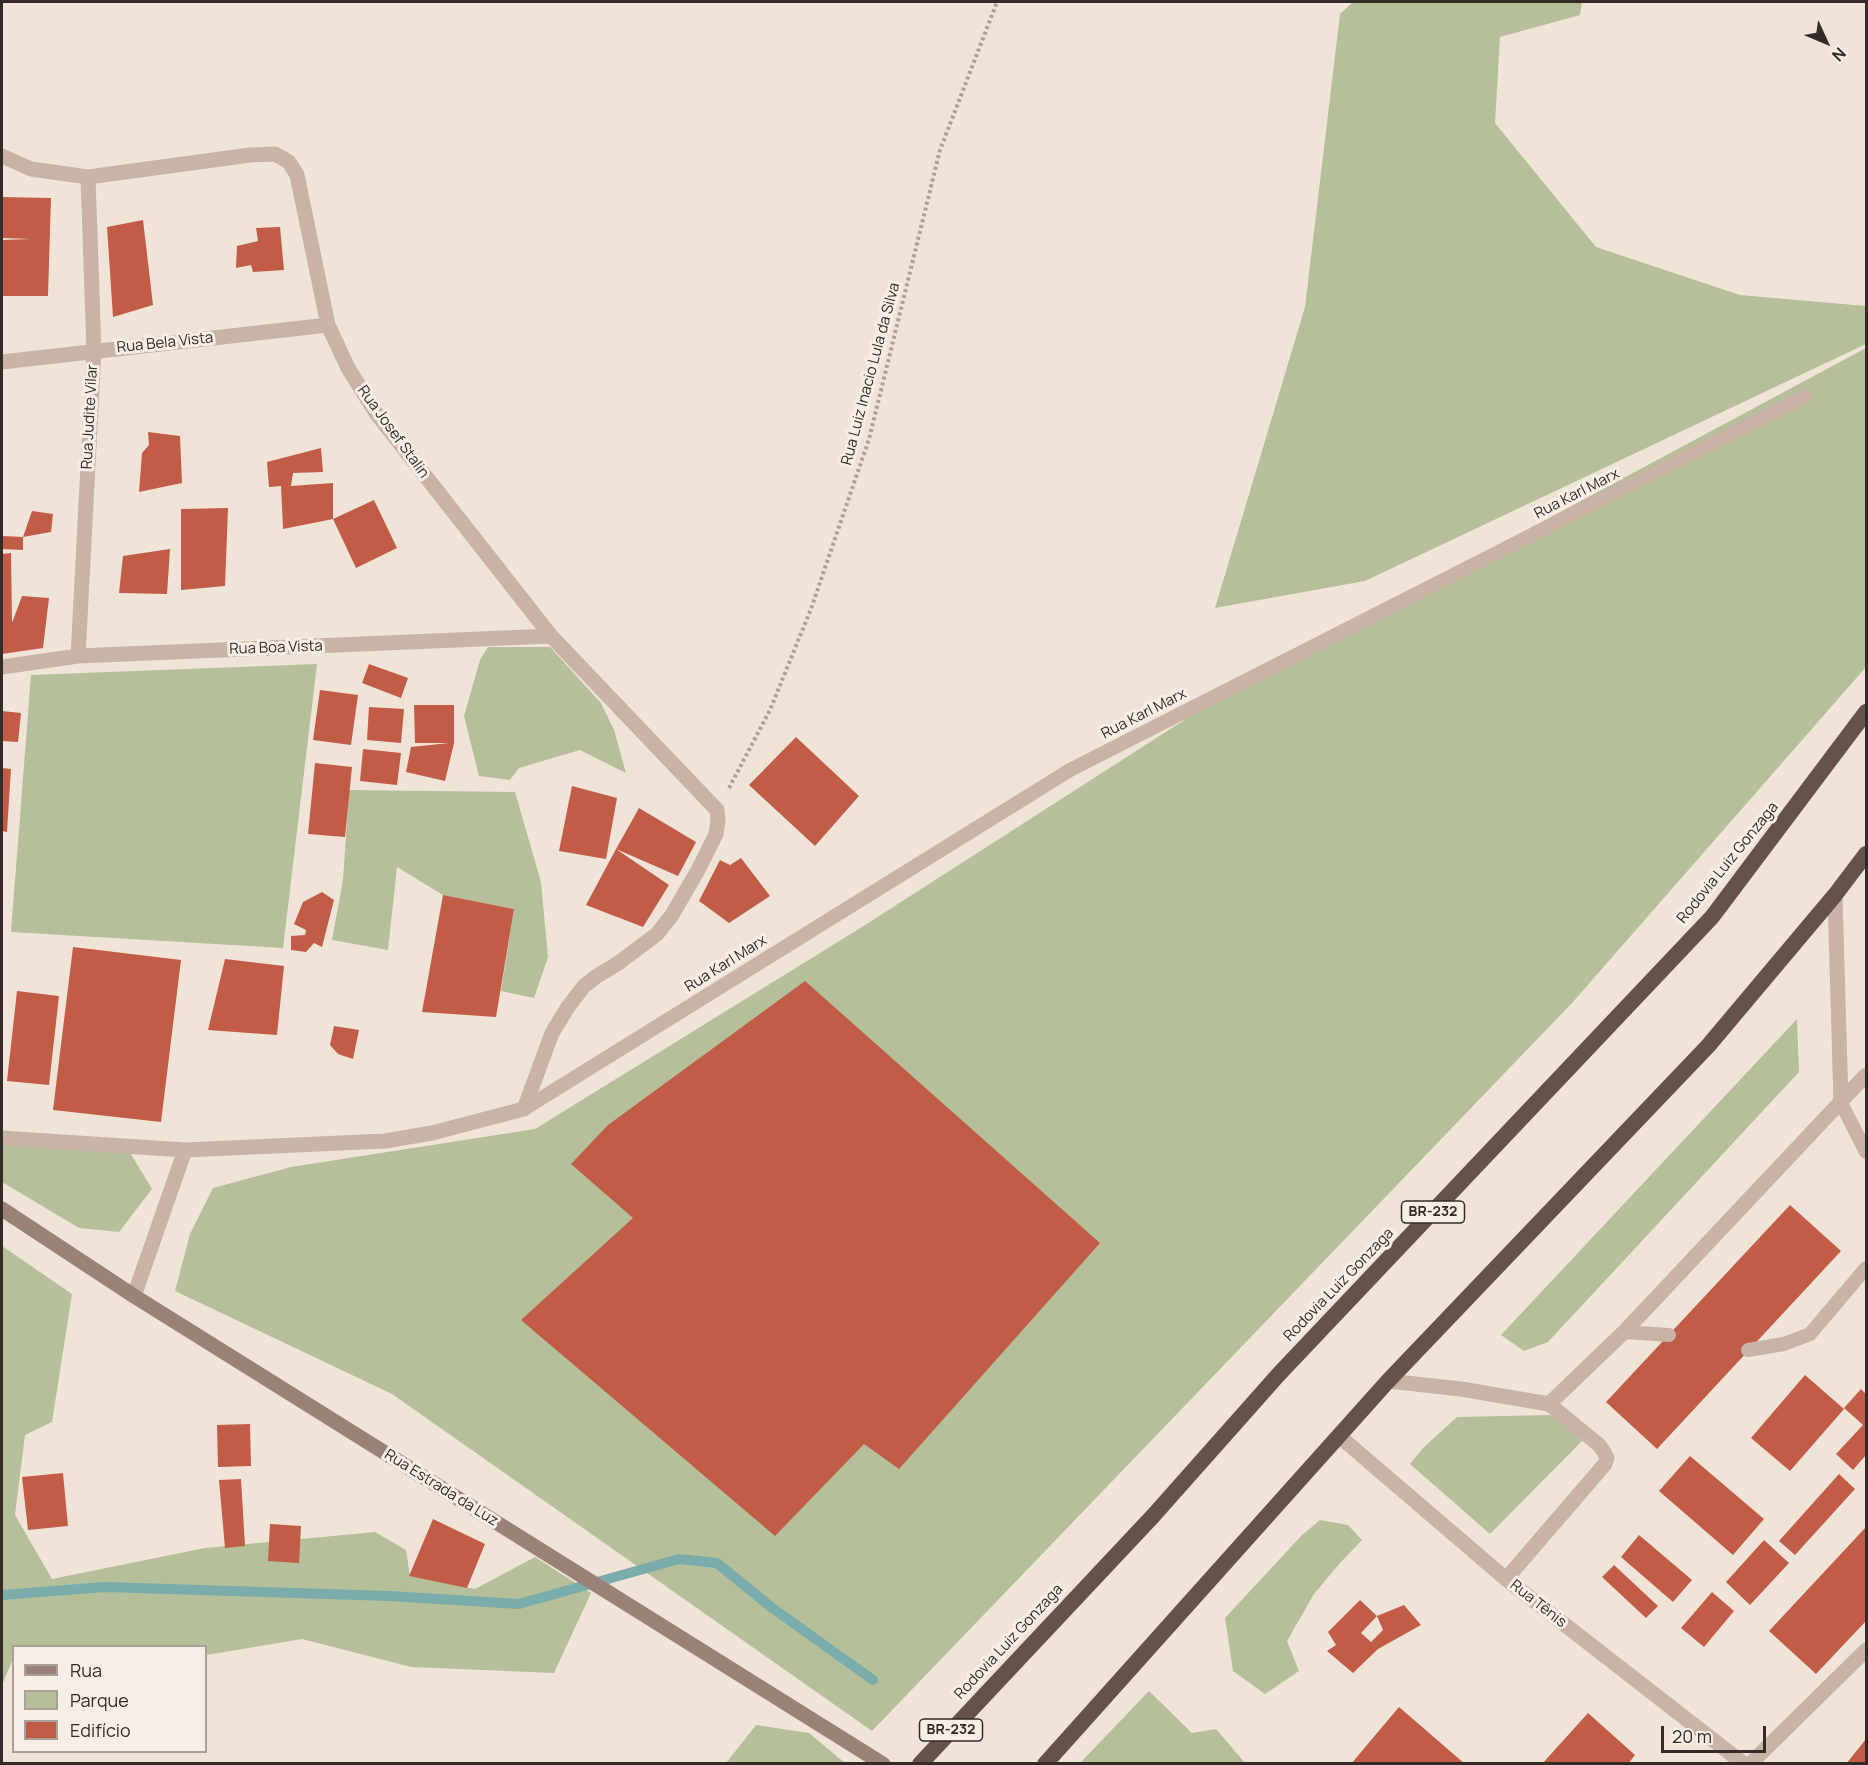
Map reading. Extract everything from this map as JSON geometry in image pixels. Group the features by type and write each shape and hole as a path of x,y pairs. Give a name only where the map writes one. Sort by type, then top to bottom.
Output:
{"highway":[{"name":"Rodovia Luiz Gonzaga","path":"920,1764 1153,1516 1288,1365 1712,916 1866,712"},
{"path":"1045,1764 1388,1381 1708,1046 1835,895 1866,854"}],"main road":[{"name":"Rua Estrada da Luz","path":"2,1209 134,1296 883,1764"}],"street":[{"name":"Rua Josef Stalin","path":"2,156 31,169 88,177 250,155 275,154 289,162 297,175 328,325 348,368 376,413 551,636 717,810"},
{"name":"Rua Judite Vilar","path":"78,656 94,351 88,177"},
{"name":"Rua Bela Vista","path":"2,362 328,325"},
{"name":"Rua Boa Vista","path":"2,667 78,656 551,636"},
{"path":"2,1138 185,1150 385,1141 432,1133 524,1109 552,1033 568,1007 590,981 657,934 672,915 716,834 717,810"},
{"path":"1835,895 1841,1103"},
{"path":"1549,1404 1624,1332 1866,1075"},
{"path":"134,1296 185,1150"},
{"path":"1388,1381 1461,1389 1549,1404 1599,1445 1607,1458 1605,1464 1506,1579"},
{"name":"Rua Tênis","path":"1339,1436 1506,1579 1744,1764"},
{"path":"1750,1764 1866,1650"}],"lane":[{"name":"Rua Karl Marx","path":"524,1109 1070,770 1805,396"},
{"path":"1841,1103 1866,1152"},
{"path":"1748,1350 1784,1344 1810,1334 1866,1268"},
{"path":"1624,1332 1669,1335"}],"path":[{"name":"Rua Luiz Inacio Lula da Silva","path":"717,810 770,710 812,609 869,440 940,150 997,2"}],"green space":[{"path":"1353,2 1582,2 1580,15 1500,37 1495,123 1596,247 1740,295 1866,306 1866,344 1365,581 1215,608 1305,307 1340,14"},
{"path":"1866,348 1866,667 1572,1003 872,1731 392,1394 175,1291 190,1234 213,1188 291,1167 535,1129 862,927 1245,681"},
{"path":"488,647 550,647 601,703 614,730 626,773 580,750 519,768 510,780 479,776 464,716 480,660"},
{"path":"317,664 283,948 11,932 31,675"},
{"path":"349,790 515,792 541,882 548,957 534,998 501,991 514,909 443,895 397,867 388,950 332,940 343,880"},
{"path":"1797,1019 1799,1072 1548,1342 1524,1351 1501,1335"},
{"path":"2,1145 126,1146 152,1189 119,1232 79,1228 2,1182"},
{"path":"2,1246 72,1294 52,1422 25,1435 15,1515 52,1579 205,1548 375,1532 406,1550 410,1576 475,1589 535,1557 591,1593 554,1673 411,1667 302,1639 207,1655 207,1645 12,1645 12,1661 2,1685"},
{"path":"1551,1415 1582,1441 1490,1534 1410,1464 1423,1448 1457,1417"},
{"path":"1320,1520 1348,1525 1362,1540 1314,1594 1287,1641 1299,1671 1265,1694 1233,1671 1225,1618 1302,1535"},
{"path":"1149,1691 1192,1733 1216,1729 1245,1763 1080,1763"},
{"path":"756,1725 809,1733 845,1763 726,1763"}],"building":[{"path":"2,197 51,198 48,296 2,296 2,240 31,239 2,238"},
{"path":"143,220 153,305 113,317 107,227"},
{"path":"280,227 284,270 253,272 251,265 236,268 237,246 258,241 256,228"},
{"path":"148,432 180,436 182,483 139,492 142,453 149,445"},
{"path":"321,448 323,472 293,473 291,486 333,483 333,519 283,529 281,486 269,487 267,462"},
{"path":"374,500 397,548 356,568 333,519"},
{"path":"228,508 225,586 181,590 181,509"},
{"path":"32,511 53,514 51,532 23,537"},
{"path":"2,536 23,537 23,550 2,549"},
{"path":"170,549 167,594 119,593 123,556"},
{"path":"11,553 12,623 22,596 49,598 43,648 2,654 2,554"},
{"path":"369,664 408,678 401,698 362,683"},
{"path":"320,690 358,695 351,745 313,740"},
{"path":"414,705 454,705 454,743 445,781 406,772 411,747 449,743 415,743"},
{"path":"369,707 404,709 401,743 367,740"},
{"path":"2,711 21,713 18,742 2,741"},
{"path":"796,737 859,796 815,846 749,785"},
{"path":"363,749 401,753 397,785 360,781"},
{"path":"315,763 352,767 345,837 308,834"},
{"path":"2,768 11,769 7,832 2,831"},
{"path":"572,786 617,798 606,859 559,851"},
{"path":"639,808 696,842 678,876 616,849"},
{"path":"616,849 669,885 643,927 586,905"},
{"path":"741,858 770,896 729,923 699,901 720,860 730,865"},
{"path":"322,892 334,900 322,947 314,943 306,952 291,950 291,936 305,935 306,930 294,924 303,902"},
{"path":"443,895 514,909 496,1017 422,1012"},
{"path":"73,947 181,960 161,1122 53,1110"},
{"path":"225,959 284,966 277,1035 208,1030"},
{"path":"805,981 1100,1243 899,1469 864,1444 775,1536 521,1320 633,1218 571,1164 608,1125"},
{"path":"17,991 59,996 49,1085 7,1081"},
{"path":"334,1026 359,1030 353,1059 338,1054 330,1045"},
{"path":"1790,1205 1841,1251 1657,1449 1606,1402"},
{"path":"1805,1375 1844,1409 1790,1471 1751,1438"},
{"path":"1861,1389 1866,1394 1866,1455 1853,1470 1836,1454 1863,1425 1844,1408"},
{"path":"250,1424 251,1466 218,1467 217,1425"},
{"path":"1690,1456 1764,1519 1733,1555 1659,1491"},
{"path":"63,1473 68,1526 28,1530 22,1477"},
{"path":"1839,1474 1855,1489 1795,1555 1779,1541"},
{"path":"241,1479 245,1546 225,1548 219,1480"},
{"path":"433,1519 485,1544 467,1588 409,1576"},
{"path":"270,1524 301,1526 299,1563 268,1561"},
{"path":"1866,1527 1866,1621 1816,1674 1769,1631"},
{"path":"1639,1535 1692,1580 1673,1602 1621,1557"},
{"path":"1764,1540 1789,1563 1750,1605 1726,1582"},
{"path":"1614,1565 1658,1606 1646,1618 1602,1577"},
{"path":"1712,1592 1734,1611 1704,1647 1681,1628"},
{"path":"1360,1600 1377,1616 1404,1605 1421,1625 1378,1649 1353,1673 1327,1651 1336,1645 1328,1632","holes":["1377,1616 1383,1630 1371,1642 1361,1633"]},
{"path":"1399,1707 1465,1764 1351,1764"},
{"path":"1588,1713 1635,1755 1628,1764 1542,1764"},
{"path":"1866,1739 1866,1764 1846,1764"}],"waterway":[{"path":"2,1595 105,1587 390,1596 519,1604 679,1559 717,1563 771,1607 873,1680"}]}
